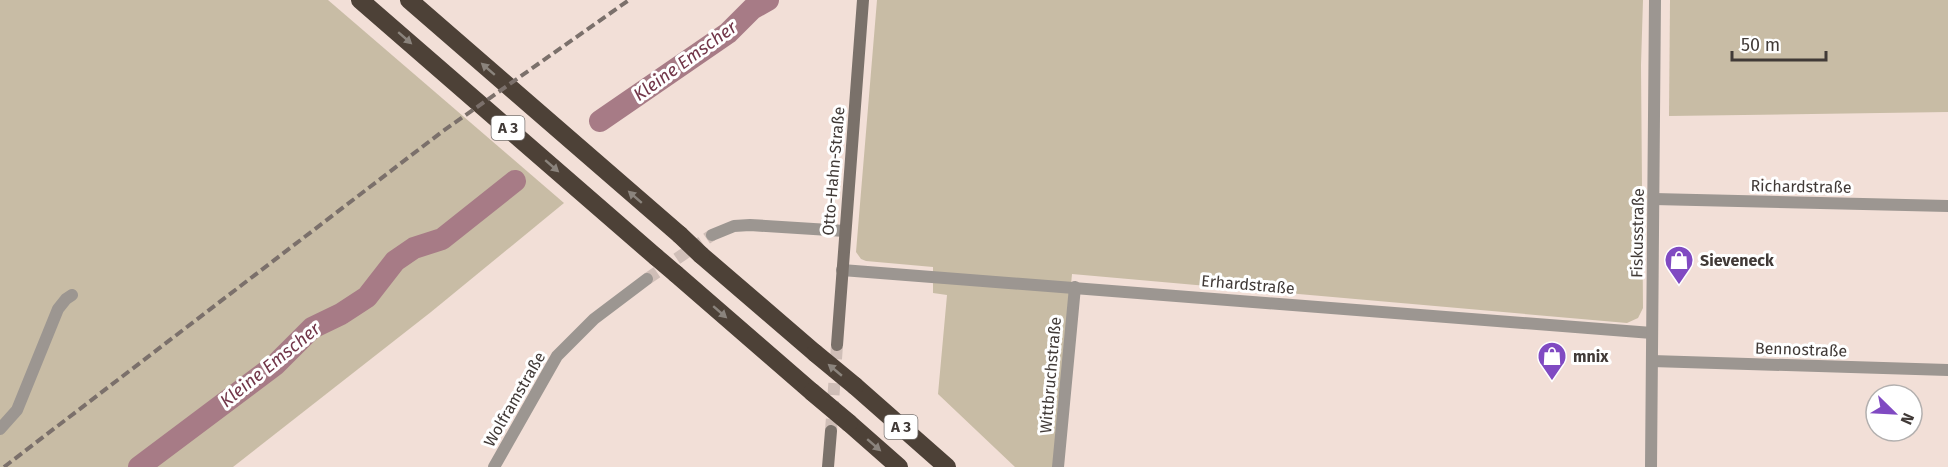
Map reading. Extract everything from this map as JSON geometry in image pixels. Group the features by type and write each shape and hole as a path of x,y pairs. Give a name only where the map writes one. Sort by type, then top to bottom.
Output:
{"highway":[{"name":"A 3","path":"360,0 899,467"},
{"name":"A 3","path":"408,0 947,467"}],"street":[{"name":"Otto-Hahn-Straße","path":"837,345 863,0"},
{"name":"Fiskusstraße","path":"1652,467 1655,0"},
{"name":"Richardstraße","path":"1654,199 1948,206"},
{"path":"712,235 734,226 750,225 845,231"},
{"name":"Erhardstraße","path":"842,270 1652,333"},
{"name":"Wolframstraße","path":"494,467 557,356 594,319 647,279"},
{"name":"Wittbruchstraße","path":"1058,467 1075,287"},
{"path":"0,429 17,410 58,309 72,295"},
{"name":"Bennostraße","path":"1653,361 1948,370"},
{"path":"828,467 831,431"}],"shaded area":[{"path":"0,0 328,0 564,203 431,312 233,467 0,467"},
{"path":"877,0 1643,0 1641,65 1643,308 1638,318 1627,323 1072,274 1054,467 1015,467 938,394 947,295 933,293 933,267 866,261 861,259 856,252"},
{"path":"1670,0 1948,0 1948,112 1669,116"}],"waterway":[{"name":"Kleine Emscher","path":"600,121 728,33 752,9 768,0"},
{"name":"Kleine Emscher","path":"139,467 275,365 312,328 341,314 367,297 395,261 414,248 442,239 515,181"}],"tunnel":[{"path":"647,279 712,235"},
{"path":"831,431 837,345"}],"railway":[{"path":"4,467 443,131 629,0"}],"place":[{"name":"Sieveneck","path":"1679,286"},
{"name":"mnix","path":"1552,382"}]}
